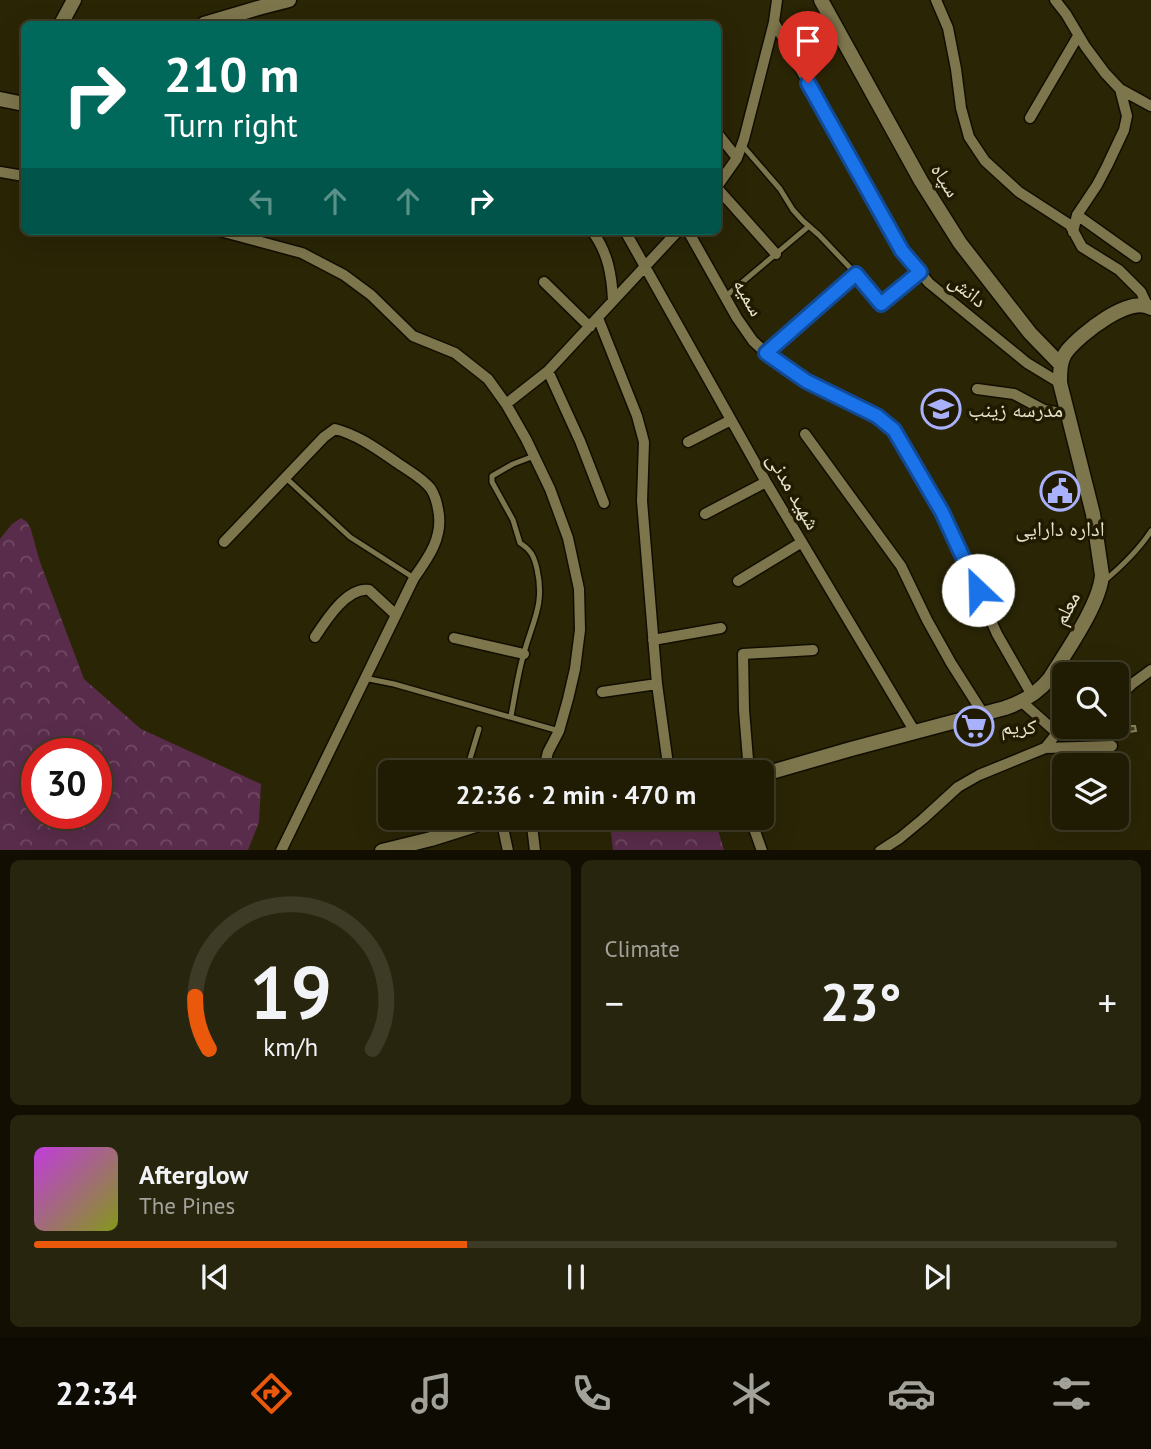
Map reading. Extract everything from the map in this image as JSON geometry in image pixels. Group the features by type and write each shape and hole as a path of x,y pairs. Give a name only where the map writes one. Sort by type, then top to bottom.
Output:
{"main road":[{"path":"63,21 74,0"},
{"path":"214,21 289,0"},
{"name":"سپاه","path":"821,0 921,181 960,243 1030,333 1061,365"},
{"path":"0,99 21,103"},
{"path":"1061,365 1067,352 1101,320 1132,305 1149,306"},
{"name":"معلم","path":"774,771 984,715 1027,699 1050,678 1088,613 1101,584 1102,575 1093,514 1060,383 1061,365"},
{"path":"382,850 439,844 471,830"}],"street":[{"path":"721,182 742,145 774,22 777,0"},
{"path":"936,0 948,28 961,108 969,137 985,161 1019,192 1070,225 1082,247 1119,270 1141,292 1149,306"},
{"path":"1055,0 1105,73 1120,89 1151,106"},
{"name":"دانش","path":"774,22 902,251 929,284 1027,363 1060,383"},
{"path":"1030,118 1078,36"},
{"path":"1073,232 1077,215 1097,185 1124,130 1127,116 1120,89"},
{"path":"721,138 737,158"},
{"path":"0,172 21,176"},
{"path":"721,190 776,254"},
{"path":"1077,215 1136,257"},
{"path":"235,235 302,253 344,275 370,295 413,336 455,353 488,379 506,404 550,489 568,538 579,589 580,630 575,669 559,731 546,760"},
{"path":"594,235 605,254 611,274 613,302"},
{"name":"شهید مدنی","path":"627,235 766,482 915,732"},
{"path":"506,404 548,371 674,235"},
{"name":"سمیه","path":"690,235 752,341 806,381 877,416 894,430 942,512 1027,699 1052,728"},
{"path":"766,353 856,274"},
{"path":"544,282 590,327"},
{"path":"598,318 637,416 644,442 642,501 657,684 667,760"},
{"path":"548,371 580,441 604,503"},
{"path":"977,389 1014,394 1044,410 1068,414"},
{"path":"688,442 731,420"},
{"path":"224,542 324,437 335,429 351,433 430,488 441,521 438,538 429,557 414,578 281,850"},
{"path":"805,434 901,566 933,630 984,715"},
{"path":"705,514 766,482"},
{"path":"738,580 802,542"},
{"path":"315,637 334,608 360,590 369,590 396,615"},
{"path":"653,640 721,628"},
{"path":"453,638 524,654"},
{"path":"748,760 743,654 813,650"},
{"path":"1129,687 1151,670"},
{"path":"602,692 657,684"},
{"path":"1045,748 1052,738"},
{"path":"880,850 900,838 958,787 979,775 1045,748 1112,746"},
{"path":"504,830 508,850"},
{"path":"533,830 535,850"},
{"path":"755,830 762,850"}],"lane":[{"path":"742,145 780,189 793,210 856,274 881,304 920,272"},
{"path":"726,296 809,226"},
{"path":"511,716 524,654 541,595 531,550 520,543 513,520 492,482 492,475 534,456"},
{"path":"286,478 351,537 414,578"},
{"path":"1101,584 1144,543 1151,531"},
{"path":"364,678 559,731"},
{"path":"470,760 479,729"}],"green space":[{"path":"21,518 27,522 84,679 141,729 261,784 259,822 248,850 0,850 0,539 12,524"},
{"path":"611,830 718,830 724,850 613,850"}],"building":[{"path":"1129,726 1135,726 1136,731 1129,732"}],"place":[{"name":"مدرسه زینب","path":"941,409"},
{"name":"اداره دارایی","path":"1060,491"},
{"name":"کریم","path":"974,726"}],"route":[{"path":"808,83 902,251 920,272 881,304 856,274 766,353 806,381 877,416 894,430 942,512 978,590"}]}
